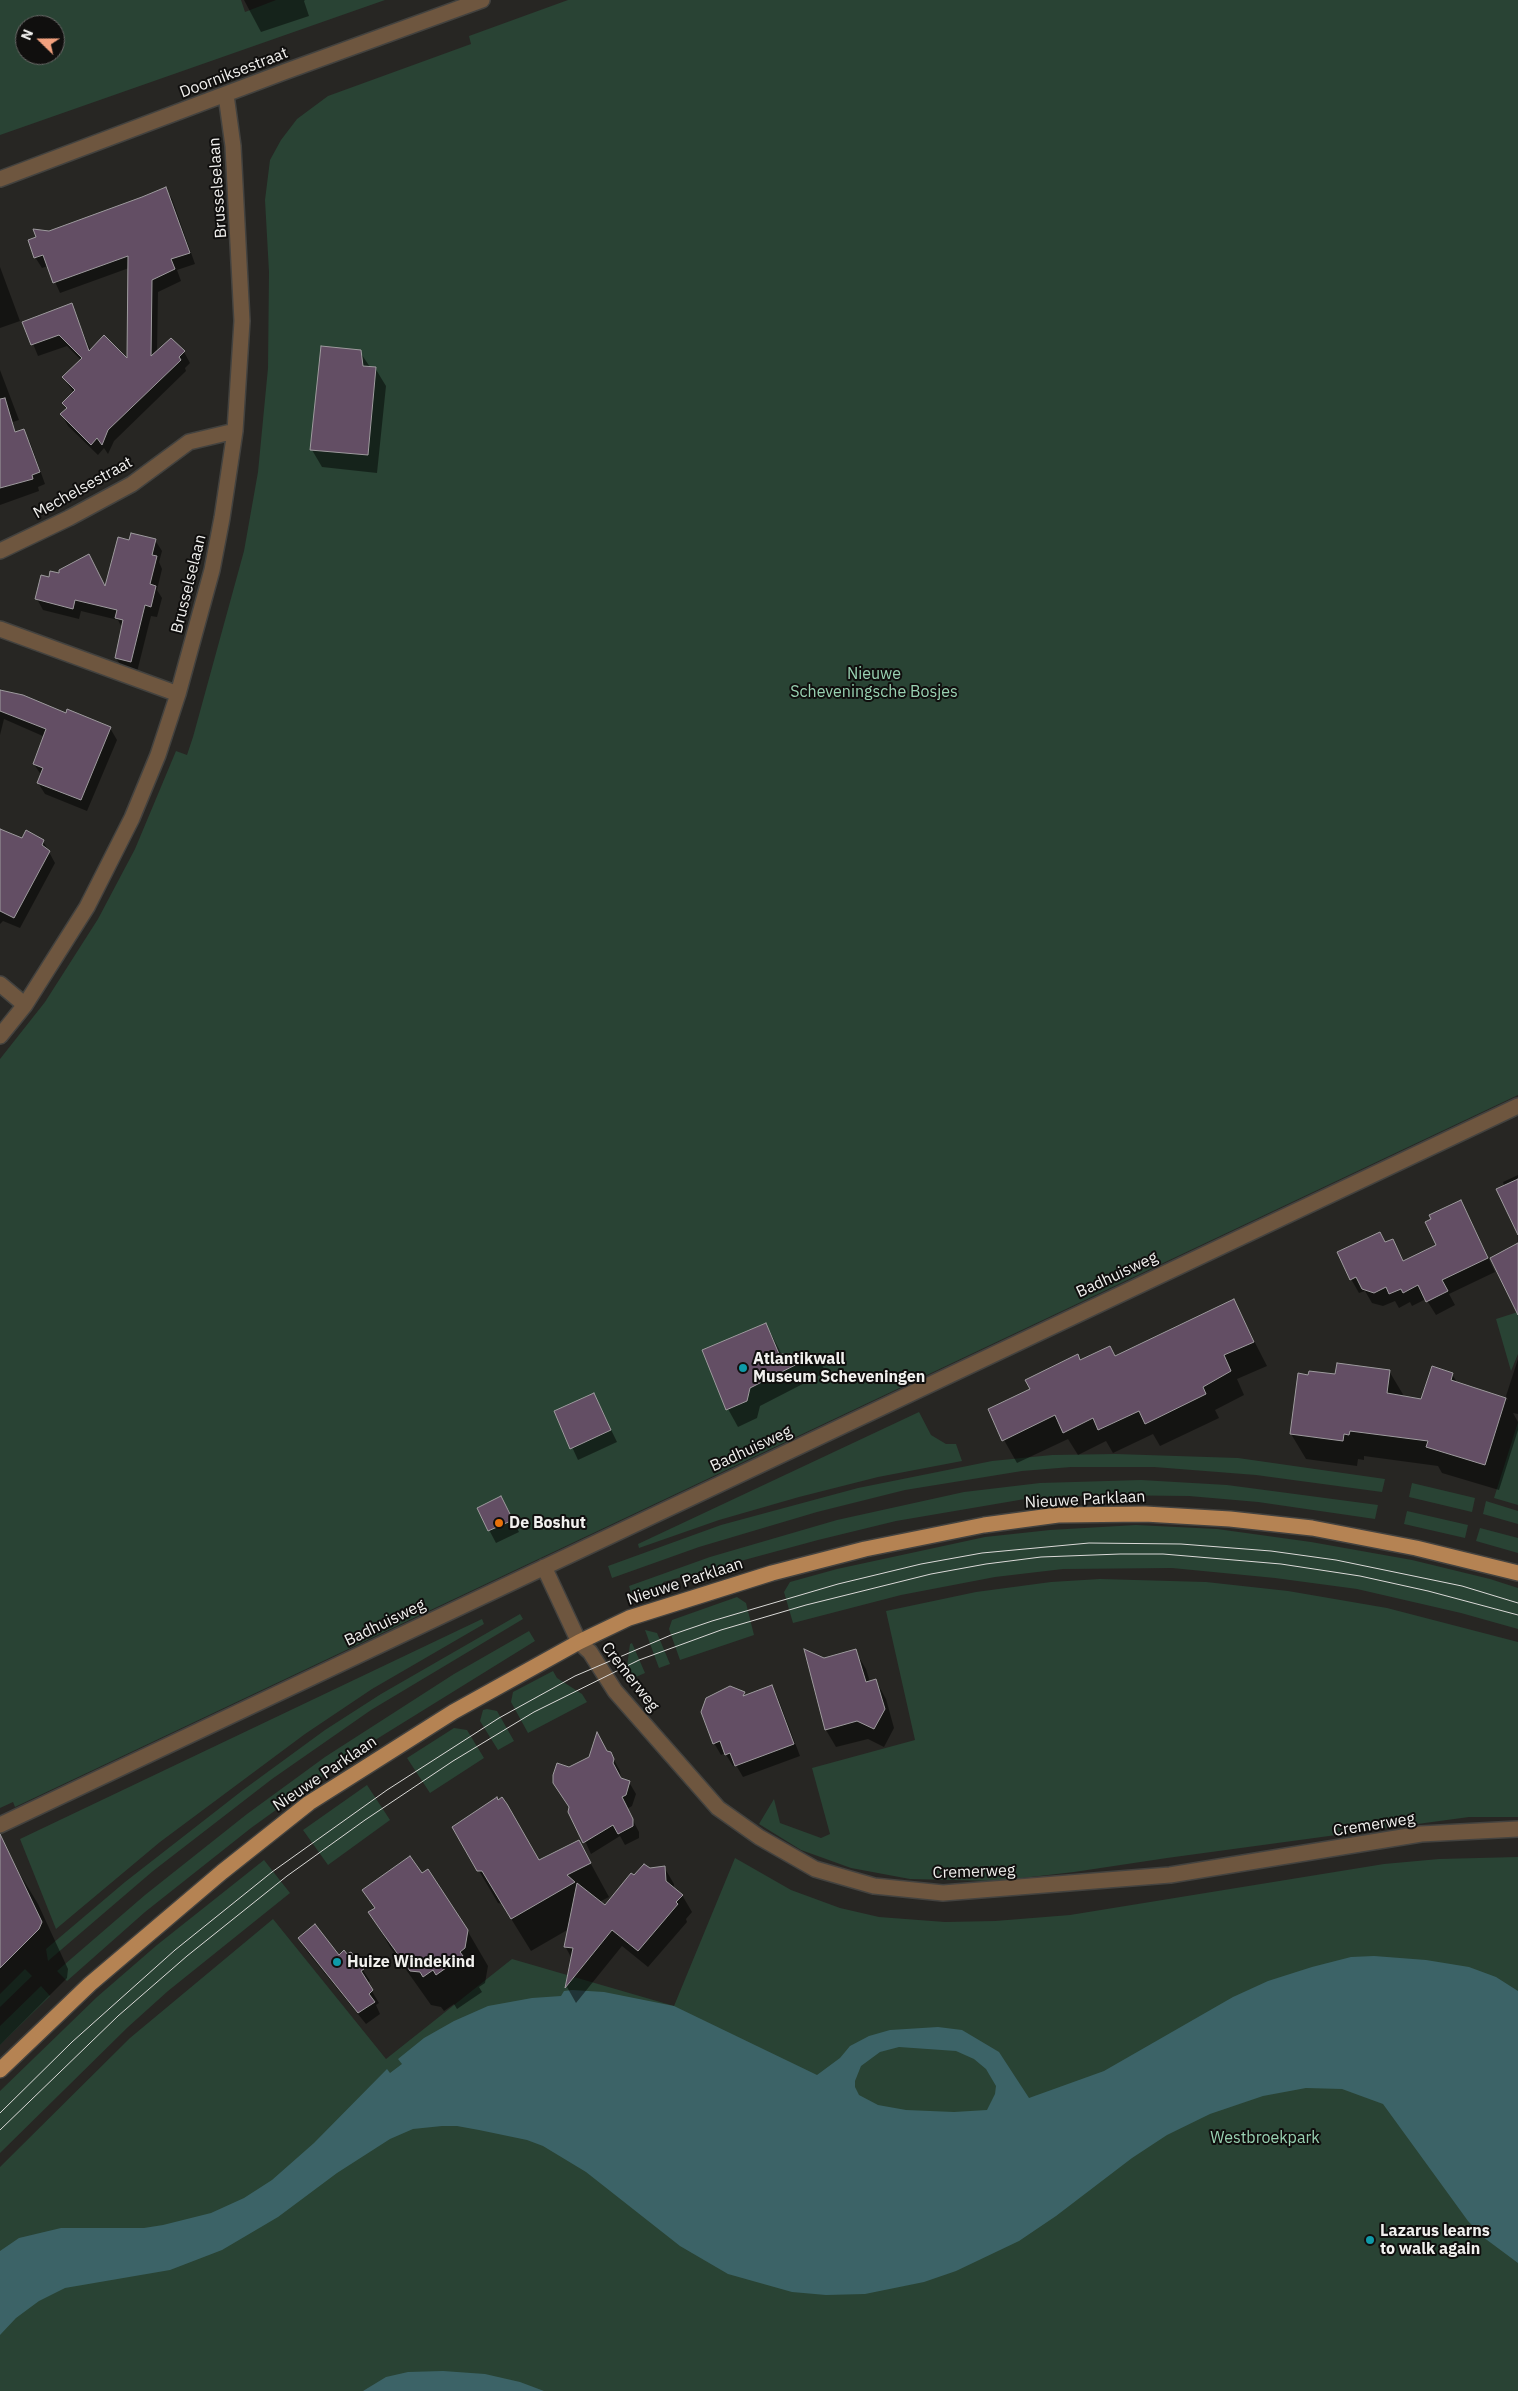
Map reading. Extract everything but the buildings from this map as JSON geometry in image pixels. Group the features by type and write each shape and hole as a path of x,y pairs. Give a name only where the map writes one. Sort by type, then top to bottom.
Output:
{"main road":[{"name":"Nieuwe Parklaan","path":"0,2070 90,1984 222,1872 309,1803 453,1712 579,1642 629,1618 772,1573 927,1535 1058,1515 1154,1514 1230,1519 1312,1528 1416,1548 1518,1573"}],"street":[{"name":"Doorniksestraat","path":"0,180 284,72 482,0"},
{"name":"Brusselselaan","path":"0,1036 25,1005 87,907 115,855 158,755 178,694 214,561 235,431 242,321 233,146 226,95"},
{"name":"Mechelsestraat","path":"0,551 69,518 132,484 189,442 235,431"},
{"path":"0,629 178,694"},
{"path":"0,984 25,1005"},
{"name":"Badhuisweg","path":"0,1825 1518,1106"},
{"name":"Cremerweg","path":"544,1567 579,1642 590,1652 615,1691 718,1808 759,1838 815,1869 874,1886 943,1893 1170,1875 1421,1834 1518,1829"}],"green space":[{"path":"0,0 241,0 245,12 276,0 385,0 0,135"},
{"name":"Nieuwe Scheveningsche Bosjes","path":"568,0 1518,0 1518,1095 15,1807 13,1802 0,1808 0,1059 45,1002 98,919 135,849 176,751 187,755 193,737 244,551 258,472 268,368 269,272 265,200 270,160 281,140 297,119 328,96 471,44 469,36"},
{"path":"1518,1312 1518,1354 1511,1371 1496,1319"},
{"path":"919,1412 931,1435 946,1444 956,1444 962,1461 878,1477 799,1497 719,1520 639,1548 638,1544"},
{"path":"1518,1422 1518,1505 1494,1498"},
{"path":"1116,1454 1238,1458 1385,1479 1382,1492 1256,1475 1154,1467 1071,1467 1022,1471 905,1490 817,1512 699,1547 612,1578 608,1566 721,1525 858,1488 992,1461 1052,1455"},
{"path":"1141,1480 1227,1485 1378,1505 1375,1519 1258,1502 1189,1496 1096,1495 1025,1499 896,1521 818,1540 663,1582 665,1588 633,1599 629,1586 710,1557 837,1520 964,1492 1040,1483"},
{"path":"1412,1483 1475,1498 1472,1512 1409,1497"},
{"path":"1486,1501 1518,1511 1518,1524 1483,1514"},
{"path":"1407,1511 1468,1525 1465,1538 1404,1524"},
{"path":"1136,1525 1217,1529 1311,1542 1412,1560 1490,1579 1518,1588 1518,1629 1461,1613 1357,1589 1275,1578 1172,1568 1063,1569 995,1577 901,1595 793,1623 784,1592 790,1582 837,1569 985,1537 1050,1530"},
{"path":"1480,1528 1518,1538 1518,1553 1476,1541"},
{"path":"1100,1579 1206,1582 1288,1591 1387,1608 1518,1642 1518,1817 1469,1817 1074,1872 996,1881 910,1879 851,1868 801,1850 759,1824 774,1799 780,1823 821,1838 830,1834 812,1768 915,1740 886,1611 976,1592 1051,1582"},
{"path":"737,1597 746,1603 754,1635 680,1660 669,1629 672,1620"},
{"path":"520,1614 523,1619 371,1710 272,1779 153,1871 48,1961 46,1949 125,1882 243,1790 325,1730 381,1694"},
{"path":"482,1619 484,1624 372,1689 305,1734 160,1842 56,1929 20,1839"},
{"path":"645,1630 657,1633 670,1664 659,1668"},
{"path":"529,1631 535,1641 359,1750 251,1828 145,1912 67,1981 57,1971 145,1895 247,1814 325,1757 454,1674"},
{"path":"632,1643 645,1673 629,1680 626,1674 630,1644"},
{"path":"553,1671 557,1678 582,1694 587,1702 528,1733 511,1702 513,1692"},
{"path":"483,1710 497,1711 514,1741 498,1750 480,1721"},
{"path":"454,1728 467,1730 484,1758 430,1793 407,1758"},
{"path":"367,1785 390,1820 328,1865 303,1830"},
{"name":"Westbroekpark","path":"1518,1857 1518,2391 0,2391 0,2167 130,2038 273,1919 386,2059 512,1959 674,2006 735,1858 791,1890 840,1908 879,1917 945,1922 995,1921 1070,1915 1384,1864 1439,1859"},
{"path":"264,1860 290,1893 168,1991 128,2027 0,2153 0,2091 97,1997 157,1945"},
{"path":"25,1969 32,1976 0,2007 0,1994"},
{"path":"41,1986 50,1996 0,2045 0,2026"}],"water":[{"path":"1374,1956 1426,1960 1469,1967 1496,1977 1518,1991 1518,2263 1483,2237 1468,2221 1383,2104 1342,2089 1306,2088 1263,2096 1210,2114 1167,2135 1132,2158 1056,2216 1019,2241 956,2271 924,2282 865,2294 826,2295 792,2292 728,2274 680,2246 586,2172 543,2146 527,2140 479,2130 457,2126 442,2126 413,2129 390,2139 337,2173 278,2217 222,2250 170,2270 65,2288 39,2301 16,2318 0,2335 0,2251 19,2238 61,2228 144,2228 163,2225 211,2213 244,2198 272,2180 314,2143 387,2069 390,2073 402,2064 398,2059 424,2038 454,2021 488,2006 532,1998 561,1996 564,1991 572,1990 604,1992 674,2006 817,2075 840,2058 850,2046 869,2036 890,2030 938,2027 962,2030 999,2052 1029,2098 1104,2071 1233,1997 1268,1981 1351,1957","holes":["899,2047 956,2051 974,2059 986,2069 996,2086 995,2094 987,2110 954,2112 906,2110 878,2105 859,2095 855,2087 855,2081 861,2066 880,2052"]},
{"path":"443,2371 485,2374 520,2382 544,2391 363,2391 386,2377 408,2372"}],"tram line":[{"path":"0,2113 72,2042 175,1950 272,1872 387,1790 499,1718 575,1676 671,1635 712,1621 838,1584 921,1564 982,1553 1089,1543 1181,1544 1271,1551 1336,1560 1462,1586 1518,1603"},
{"path":"0,2130 118,2016 187,1956 287,1876 365,1820 453,1761 534,1712 639,1660 721,1630 806,1605 931,1574 1041,1557 1120,1554 1163,1554 1281,1564 1360,1576 1428,1591 1518,1615"}],"place":[{"name":"Atlantikwall Museum Scheveningen","path":"743,1368"},
{"name":"De Boshut","path":"499,1523"},
{"name":"Huize Windekind","path":"337,1962"},
{"name":"Lazarus learns to walk again","path":"1370,2240"}]}
